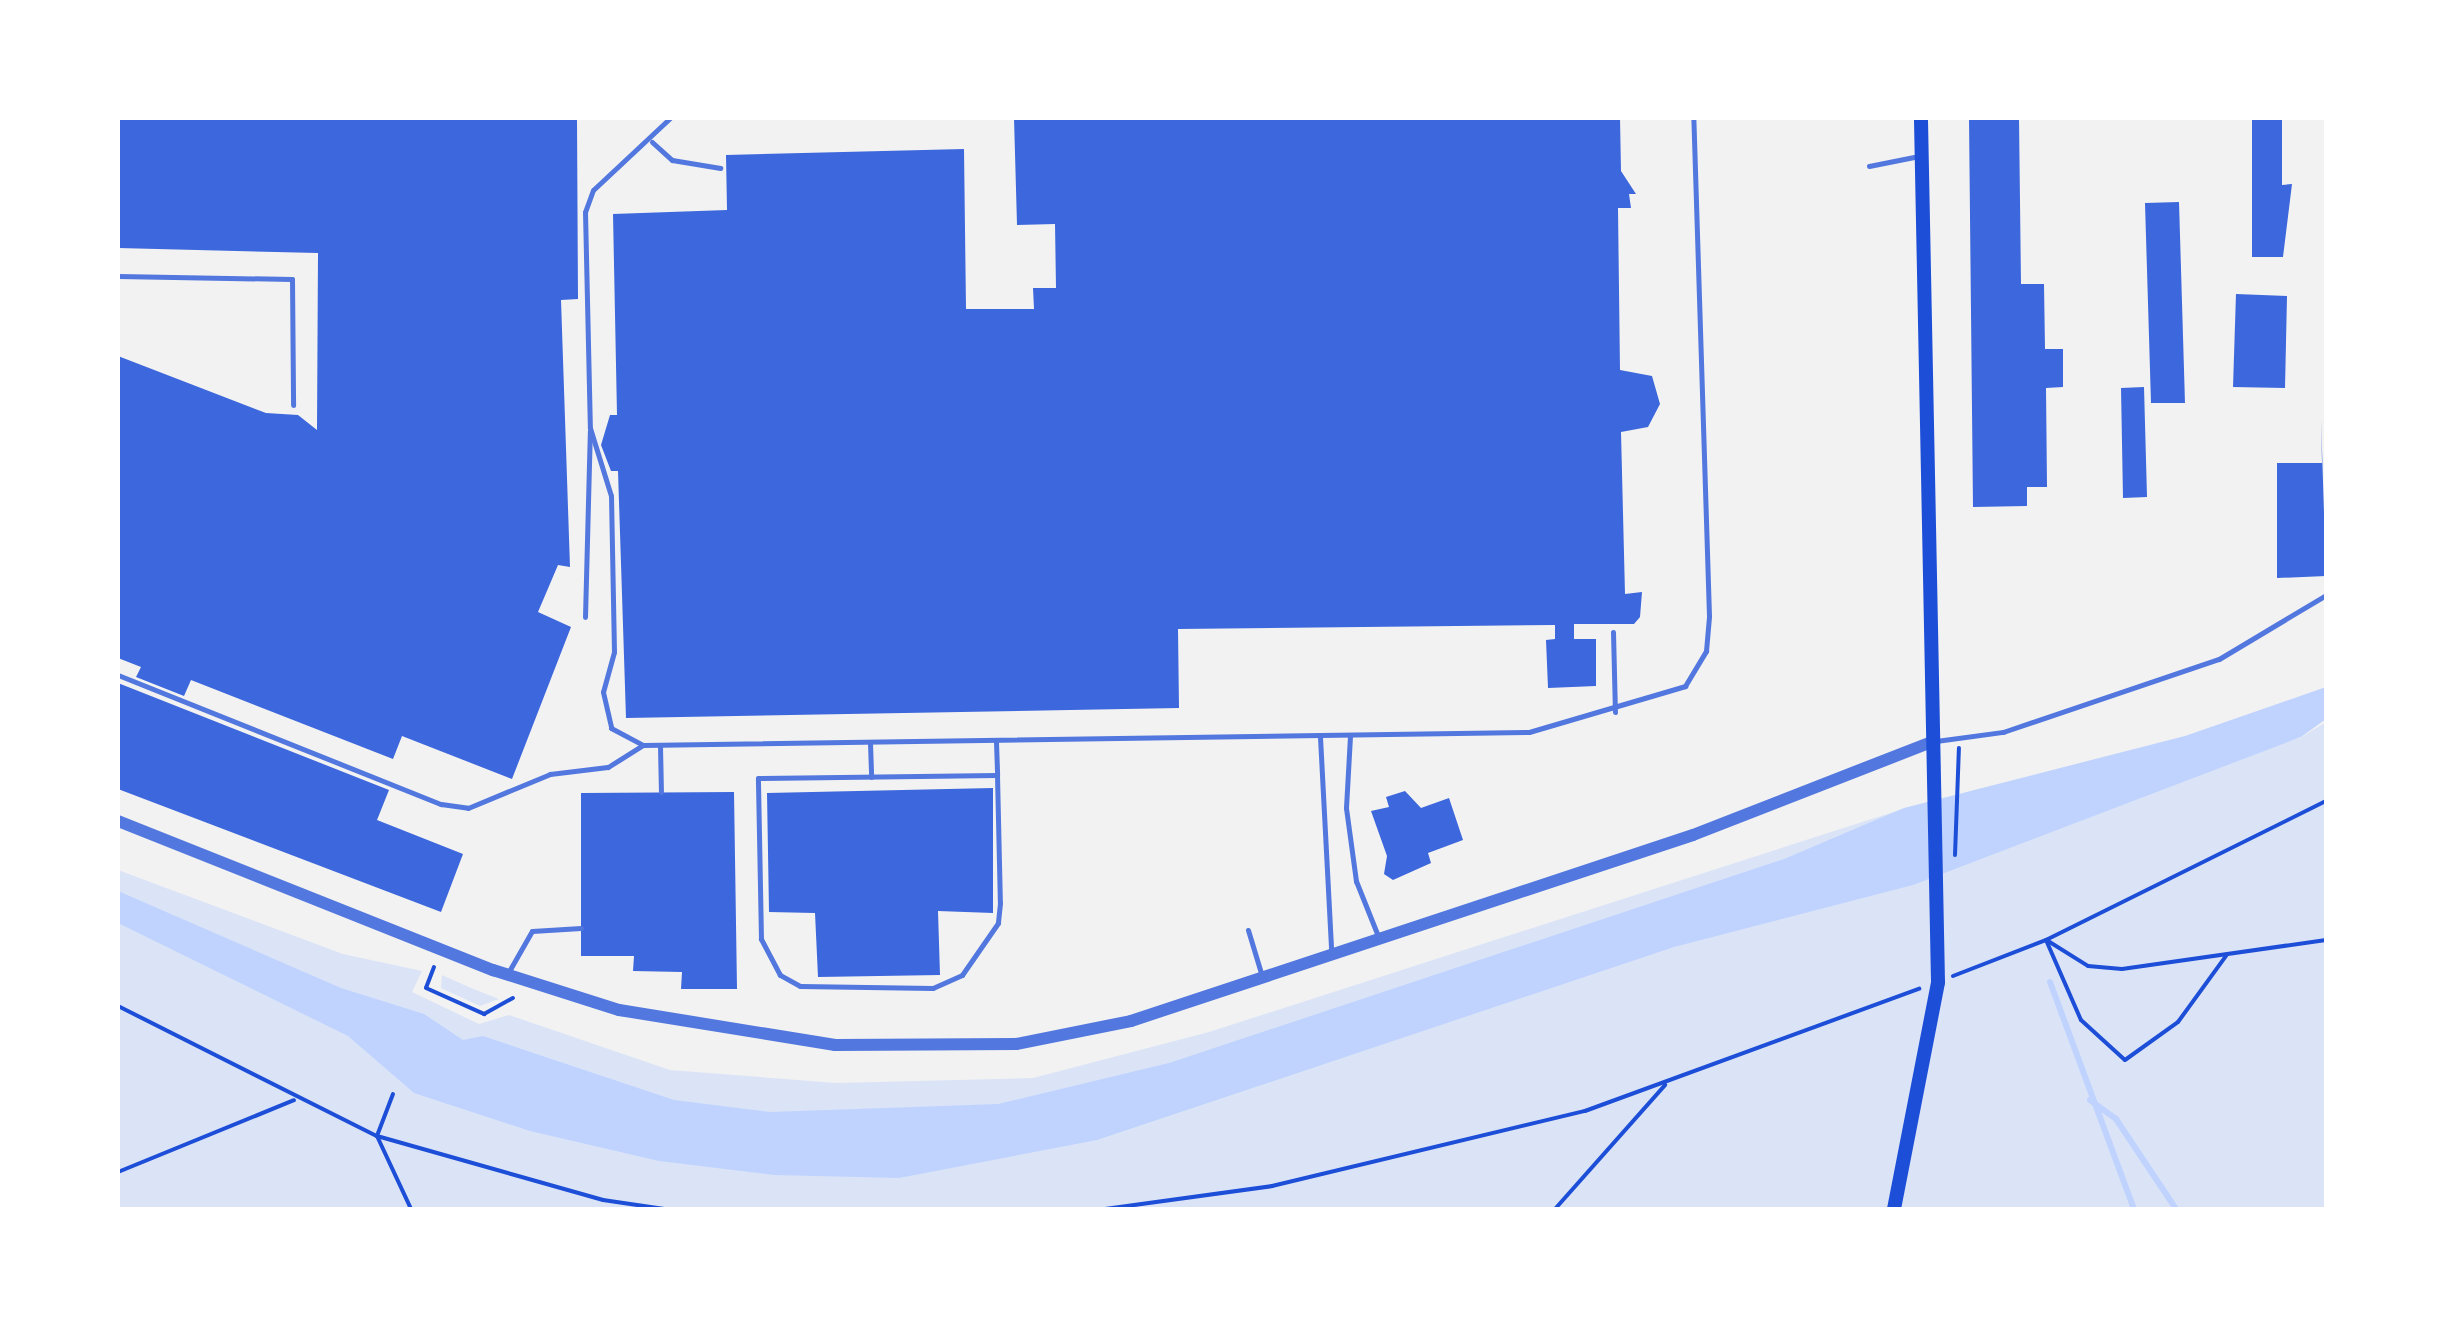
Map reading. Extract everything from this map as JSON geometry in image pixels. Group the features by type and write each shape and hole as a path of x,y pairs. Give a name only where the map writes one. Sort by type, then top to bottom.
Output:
{"main road":[{"path":"1894,1209 1938,982 1921,118"}],"street":[{"path":"118,821 508,974 619,1010 756,1037 915,1046 1074,1036 1331,950 1693,835 1931,742"}],"lane":[{"path":"585,617 590,428 585,212 593,190 652,142 670,118"},
{"path":"590,428 611,496 614,652 604,675 606,711 611,728 643,745 1529,732 1615,712 1685,686 1706,651 1693,118"},
{"path":"652,142 672,160 720,168"},
{"path":"1869,166 1922,155"},
{"path":"118,276 292,279 293,405"},
{"path":"1931,742 2003,732 2219,659 2326,595"},
{"path":"1613,632 1615,712"},
{"path":"118,675 441,804 468,808 550,774 608,767 643,745"},
{"path":"1350,736 1346,808 1354,867 1378,936"},
{"path":"1320,737 1331,950"},
{"path":"996,742 997,775 998,923 962,975 933,988 800,986 780,975 761,939 758,778 997,775"},
{"path":"870,743 871,777"},
{"path":"660,746 661,792"},
{"path":"508,974 532,931 581,928"},
{"path":"1248,930 1261,973"}],"path":[{"path":"1955,868 1955,784 1961,736"},
{"path":"1105,1209 1272,1186 1665,1085 2046,940 2326,801"},
{"path":"2046,940 2081,1020 2125,1060 2178,1022 2226,956"},
{"path":"2046,940 2088,966 2150,968 2326,940"},
{"path":"434,967 426,988 484,1014 513,998"},
{"path":"118,1006 295,1100 377,1136 603,1200 664,1209"},
{"path":"1555,1209 1665,1085"},
{"path":"393,1094 377,1136 411,1209"},
{"path":"118,1172 295,1100"}],"shaded area":[{"path":"2326,722 2326,1209 118,1209 118,870 343,954 422,971 412,992 479,1024 509,1015 670,1070 836,1083 1033,1078 1209,1032 1912,806 1951,845 2300,738"},
{"path":"442,975 499,999 480,1006 441,988"}],"water":[{"path":"2326,687 2326,719 2301,737 1913,885 1674,947 1097,1140 899,1178 774,1175 659,1161 530,1131 414,1093 348,1036 118,923 118,891 341,988 424,1014 463,1040 483,1036 674,1100 770,1112 998,1104 1169,1063 1784,859 1904,808 2185,736"}],"building":[{"path":"118,118 577,118 578,299 561,300 570,567 558,565 538,612 571,627 512,779 402,736 393,759 191,680 184,696 136,677 141,667 118,658 118,356 266,413 298,415 317,430 318,253 118,248"},
{"path":"1014,118 1620,118 1621,171 1636,194 1629,194 1631,208 1618,208 1620,370 1652,376 1660,404 1648,427 1621,432 1625,594 1642,592 1640,617 1634,624 1574,624 1574,639 1596,639 1596,686 1548,688 1546,640 1555,639 1555,625 1178,629 1179,708 626,718 618,471 611,471 601,445 610,415 617,415 613,214 727,210 726,155 964,149 966,309 1034,309 1033,288 1056,288 1055,224 1017,225"},
{"path":"1969,118 2019,118 2021,284 2044,284 2045,349 2063,349 2063,387 2046,388 2047,487 2027,487 2027,506 1973,507"},
{"path":"2252,118 2282,118 2282,185 2292,184 2283,257 2252,257"},
{"path":"2179,202 2185,403 2151,403 2145,203"},
{"path":"2236,294 2287,296 2285,388 2233,387"},
{"path":"2144,387 2147,497 2123,498 2121,388"},
{"path":"2321,418 2326,576 2277,578 2277,463 2322,463"},
{"path":"118,683 389,790 377,820 463,854 441,912 118,789"},
{"path":"993,788 993,913 938,911 940,975 818,977 815,913 769,912 767,793"},
{"path":"1405,791 1421,808 1449,798 1463,840 1428,853 1431,863 1393,880 1384,874 1387,856 1371,811 1389,807 1386,797"},
{"path":"734,792 737,989 681,989 682,972 633,971 634,956 581,956 581,793"}],"waterway":[{"path":"2050,982 2134,1209"},
{"path":"2090,1100 2116,1119 2176,1209"}]}
